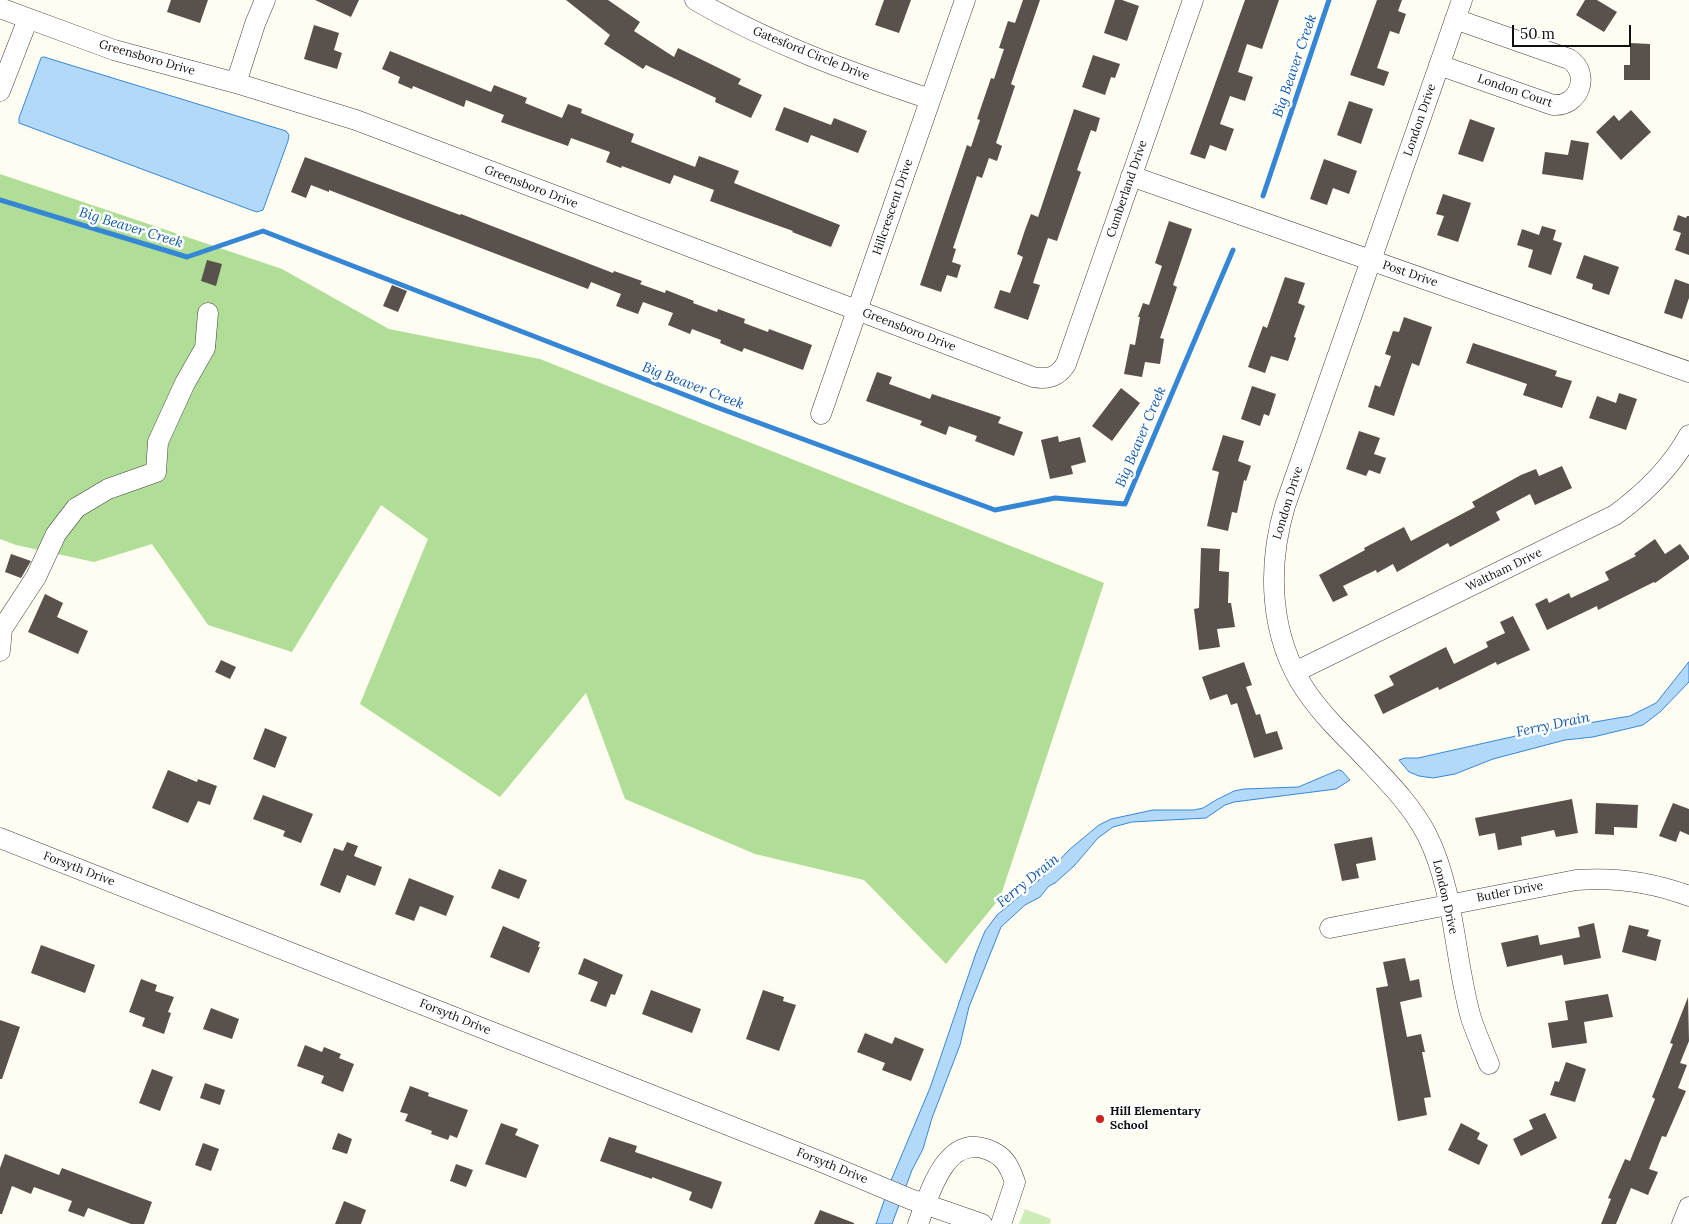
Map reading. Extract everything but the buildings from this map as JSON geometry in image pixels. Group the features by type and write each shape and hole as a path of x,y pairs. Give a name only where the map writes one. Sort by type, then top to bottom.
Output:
{"street":[{"path":"236,83 255,24 265,0"},
{"name":"Gatesford Circle Drive","path":"695,0 728,8 805,55 930,99"},
{"name":"Hillcrescent Drive","path":"821,414 965,0"},
{"name":"Cumberland Drive","path":"1056,376 1066,364 1193,0"},
{"name":"London Drive","path":"1462,0 1288,496 1277,534 1273,579 1275,604 1282,642 1295,672 1318,708 1395,789 1418,820 1435,852 1448,904 1471,1018 1489,1064"},
{"name":"Greensboro Drive","path":"0,8 137,57 236,83 356,120 1033,378 1056,376"},
{"path":"0,91 28,19"},
{"name":"London Court","path":"1439,65 1554,105 1568,102 1576,96 1579,90 1581,76 1579,69 1569,59 1455,19"},
{"name":"Post Drive","path":"1132,176 1689,372"},
{"path":"0,651 2,629 36,577 56,534 76,508 108,489 156,472 158,442 185,383 206,348 208,313"},
{"name":"Waltham Drive","path":"1295,672 1615,515 1636,499 1658,478 1676,457 1689,435"},
{"name":"Forsyth Drive","path":"0,838 824,1163 960,1220 982,1224"},
{"name":"Butler Drive","path":"1330,928 1547,884 1597,878 1623,879 1644,883 1689,896"},
{"path":"918,1224 914,1200 960,1149 977,1146 994,1151 1008,1163 1015,1182 1001,1224"},
{"path":"1682,1224 1689,1207"}],"green space":[{"path":"0,174 282,269 389,329 540,359 1104,583 1000,898 946,964 864,880 755,854 625,799 586,693 500,797 360,704 428,539 381,505 292,652 208,625 152,544 94,562 16,545 0,539"},
{"path":"1025,1209 1051,1219 1050,1224 1019,1224"}],"water":[{"path":"44,57 286,131 289,135 288,141 263,210 257,212 251,210 19,123 19,118 41,58"},
{"name":"Ferry Drain","path":"1689,662 1689,682 1660,712 1643,725 1593,737 1565,740 1493,759 1455,774 1433,778 1409,772 1399,760 1418,758 1529,733 1630,716 1656,703"},
{"name":"Ferry Drain","path":"1339,770 1350,780 1336,789 1234,802 1225,805 1206,818 1132,822 1113,827 1098,838 1074,866 1049,886 1040,897 1025,905 1001,927 969,1007 960,1045 932,1118 923,1149 912,1170 892,1224 876,1224 892,1178 930,1088 976,953 985,931 997,915 1045,875 1070,849 1099,825 1111,819 1153,810 1194,810 1203,808 1234,791 1298,787"}],"waterway":[{"name":"Big Beaver Creek","path":"1263,196 1329,0"},
{"name":"Big Beaver Creek","path":"0,200 187,257 263,231 716,407 995,510 1055,498 1125,504 1233,250"}],"place":[{"name":"Hill Elementary School","path":"1100,1119"}]}
